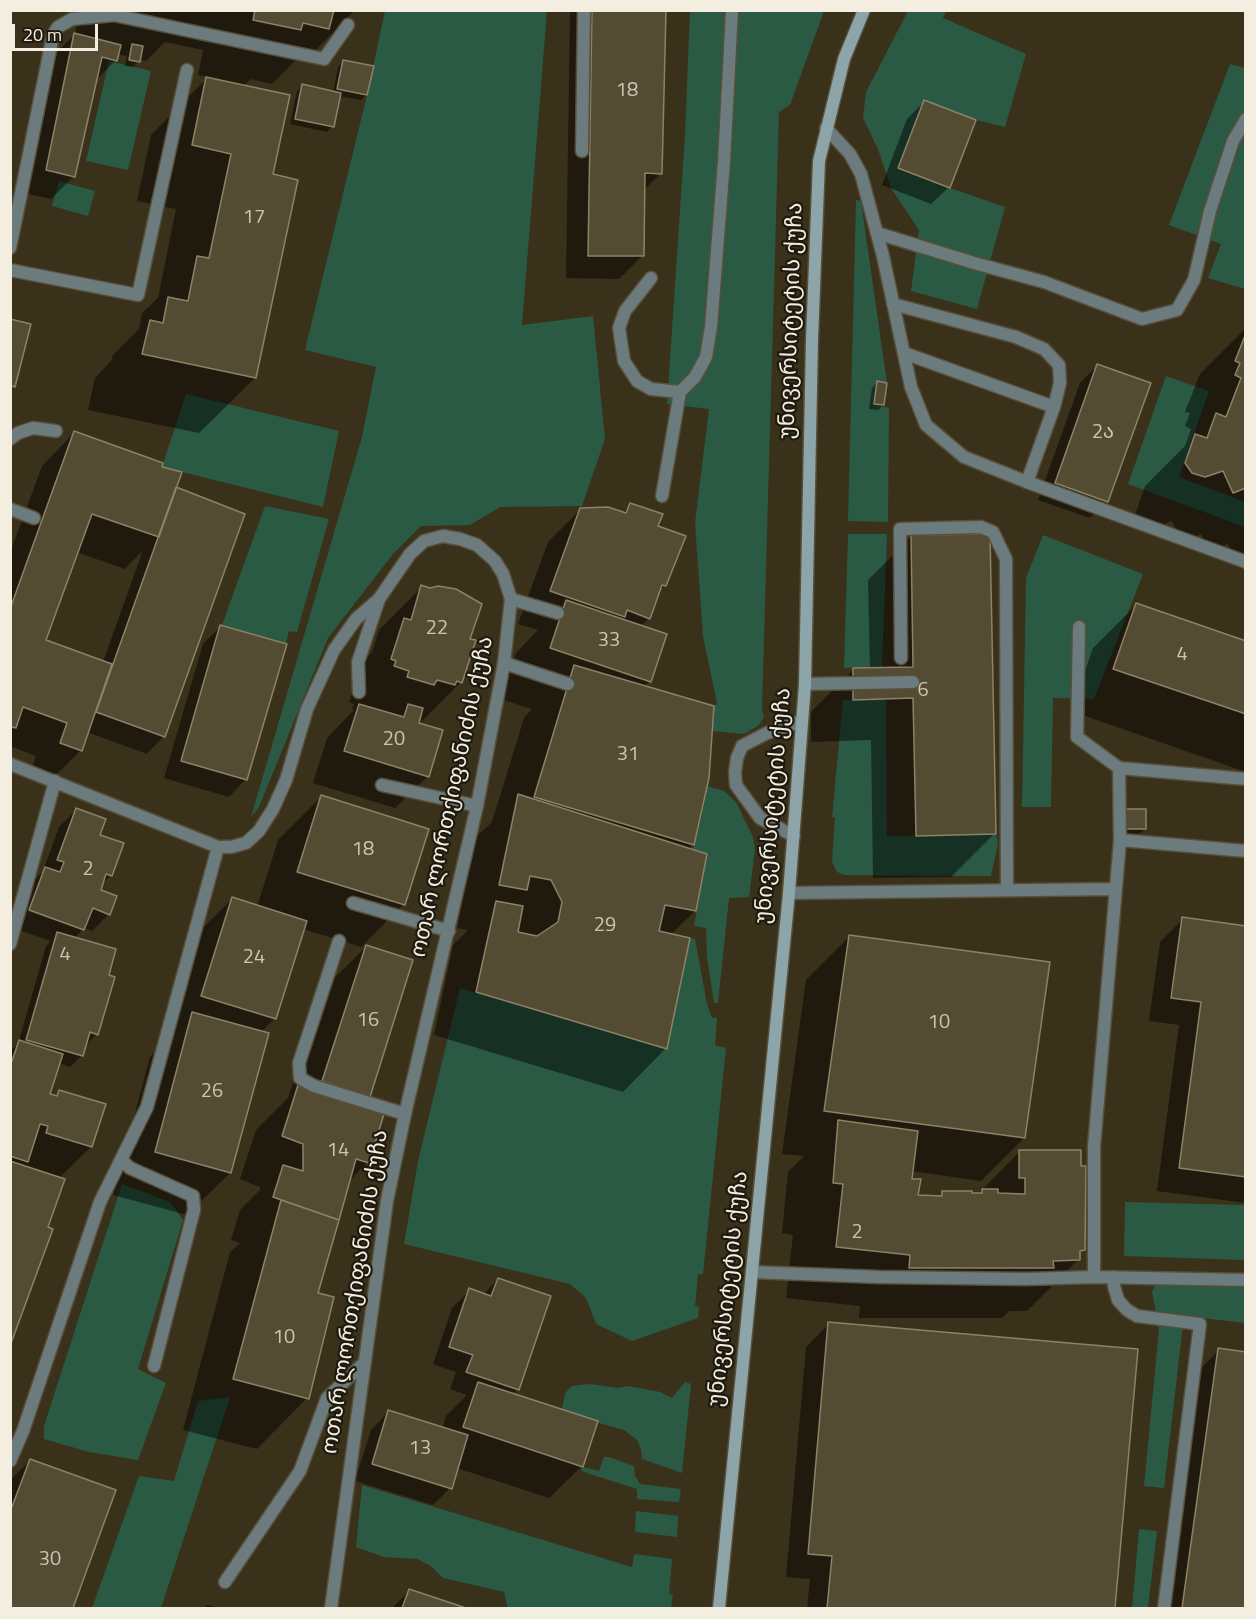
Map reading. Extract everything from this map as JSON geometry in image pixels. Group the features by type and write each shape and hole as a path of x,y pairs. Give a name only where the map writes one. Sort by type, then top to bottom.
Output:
{"main road":[{"name":"უნივერსიტეტის ქუჩა","path":"719,1608 789,893 805,684 816,198 819,161 844,59 864,10"}],"street":[{"path":"582,151 584,10"},
{"path":"662,496 680,392 695,377 705,357 711,327 724,162 732,10"},
{"path":"10,248 53,35 58,27 72,19 113,13 324,59 348,25"},
{"path":"10,270 138,295 187,70"},
{"path":"877,233 1044,282 1142,319 1177,310 1194,280 1213,201 1233,141 1245,119"},
{"path":"826,128 850,154 861,174 877,233 911,387 926,425 964,457 1245,562"},
{"path":"651,278 625,311 619,328 624,361 636,381 651,389 680,392"},
{"path":"893,303 997,331 1044,349 1059,365 1060,383 1054,407 1027,482"},
{"path":"904,353 1054,407"},
{"path":"10,440 18,433 33,428 56,431"},
{"path":"10,509 34,518"},
{"path":"901,658 900,529 981,527 993,532 1006,559 1007,889"},
{"name":"ოთარ ლორთქიფანიძის ქუჩა","path":"218,847 231,847 246,843 259,831 273,809 286,780 307,709 334,650 356,619 379,599 410,554 424,541 443,536 477,545 495,561 503,574 511,599 504,663 477,806 387,1201 331,1608"},
{"path":"359,692 358,662 379,599"},
{"path":"511,599 558,613"},
{"path":"1079,627 1077,737 1119,768 1245,779"},
{"path":"504,663 568,684"},
{"path":"805,684 913,682"},
{"path":"794,836 760,818 736,785 735,772 742,746 767,733 802,721"},
{"path":"10,764 218,847 147,1107 100,1202 23,1431 10,1461"},
{"path":"1094,1277 1094,1147 1120,840 1119,768"},
{"path":"11,938 55,781"},
{"path":"381,785 477,806"},
{"path":"1120,840 1245,851"},
{"path":"789,893 1115,889"},
{"path":"353,903 448,931"},
{"path":"339,941 299,1063 300,1078 314,1086 405,1114"},
{"path":"121,1160 130,1168 193,1196 194,1210 154,1366"},
{"path":"752,1272 1026,1279 1114,1277 1245,1280"},
{"path":"1114,1277 1118,1300 1127,1310 1137,1316 1200,1324 1164,1608"},
{"path":"225,1582 300,1471 327,1398 364,1362"}],"green space":[{"path":"385,11 547,11 522,325 593,316 605,439 582,506 500,507 470,525 421,526 393,554 328,638 259,807 251,817 362,437 376,367 305,350"},
{"path":"690,11 824,11 790,105 779,112 762,709 764,717 758,726 744,734 712,731 714,706 717,703 703,636 695,523 709,409 667,404 685,135"},
{"path":"908,11 946,11 943,18 1026,54 1005,127 976,120 924,100 950,188 1005,207 977,309 911,291 919,230 891,188 878,149 863,118 866,92"},
{"path":"109,61 151,71 128,170 86,161"},
{"path":"1230,64 1245,68 1245,289 1208,278 1221,244 1169,225"},
{"path":"59,181 95,191 88,216 52,206"},
{"path":"856,200 861,201 887,383 877,382 874,404 889,408 888,522 848,521"},
{"path":"1166,376 1209,391 1179,477 1245,502 1245,527 1128,484"},
{"path":"186,394 339,431 323,507 162,467"},
{"path":"265,506 329,519 297,632 289,631 286,643 222,625"},
{"path":"848,534 887,534 882,667 844,668"},
{"path":"1043,535 1143,574 1094,699 1053,698 1051,807 1022,807 1026,578"},
{"path":"886,699 887,836 996,834 998,843 991,876 845,875 837,872 832,862 835,818 832,817 843,700"},
{"path":"707,786 724,791 736,802 753,837 755,850 749,897 729,898 718,1003 714,1003 707,958 706,928 694,926 707,854 693,849"},
{"path":"690,938 695,939 707,1004 712,1018 717,1018 715,1045 726,1048 703,1274 698,1274 695,1306 699,1307 698,1318 632,1341 596,1324 586,1298 570,1284 404,1244 418,1161 460,988 667,1049"},
{"path":"122,1184 170,1202 183,1220 138,1369 166,1383 138,1460 89,1452 44,1439 44,1426"},
{"path":"1125,1202 1245,1205 1245,1260 1124,1256"},
{"path":"1155,1285 1245,1287 1245,1323 1184,1316 1164,1488 1144,1486 1159,1329 1152,1292"},
{"path":"685,1382 691,1384 682,1473 642,1459 637,1440 624,1430 562,1409 565,1393 572,1386 590,1384 618,1388 628,1386 660,1392 672,1398"},
{"path":"230,1397 161,1608 92,1608 139,1476 174,1481 198,1401"},
{"path":"604,1457 634,1466 635,1476 640,1484 681,1489 679,1502 637,1499 637,1489 581,1471 583,1467 599,1471"},
{"path":"362,1485 632,1567 634,1554 672,1559 669,1594 673,1595 671,1608 508,1608 504,1592 443,1578 431,1566 417,1559 384,1557 356,1547"},
{"path":"636,1511 678,1516 677,1537 635,1532"},
{"path":"1139,1529 1157,1531 1148,1608 1132,1608"}],"building":[{"path":"255,10 334,10 329,29 303,23 301,30 253,20"},
{"path":"592,10 666,10 662,174 645,173 644,256 588,256"},
{"path":"74,33 121,45 117,61 102,57 75,177 46,170"},
{"path":"132,44 143,46 140,62 129,60"},
{"path":"343,60 374,66 367,95 337,89"},
{"path":"206,77 290,95 273,174 298,180 256,378 142,354 150,320 163,323 168,297 188,301 197,256 209,258 231,154 192,145"},
{"path":"302,84 341,93 334,127 295,119"},
{"path":"924,100 976,120 950,188 898,168"},
{"path":"10,319 31,324 15,387 10,385"},
{"path":"1246,333 1246,488 1233,493 1223,471 1205,477 1192,473 1185,463 1195,434 1207,438 1216,413 1226,417 1241,378 1235,375 1240,363 1235,361"},
{"path":"1097,364 1151,383 1108,502 1055,483"},
{"path":"877,381 887,383 884,405 874,404"},
{"path":"74,431 163,463 162,467 182,472 159,537 92,514 46,640 112,664 82,751 60,743 67,723 23,707 16,728 12,727 10,731 10,609"},
{"path":"176,487 245,514 165,737 96,712"},
{"path":"630,503 663,514 658,526 686,536 666,586 662,585 650,619 627,610 625,617 550,591 580,508 608,507 626,513"},
{"path":"990,534 996,834 916,836 913,698 853,700 853,668 913,667 911,535"},
{"path":"421,585 430,588 438,586 456,589 482,604 470,639 476,640 462,683 457,681 455,685 437,680 434,685 407,677 409,671 394,666 396,661 391,659 404,618 411,620"},
{"path":"566,600 667,634 651,682 550,648"},
{"path":"1136,603 1246,641 1246,714 1113,669"},
{"path":"220,625 287,644 247,780 181,761"},
{"path":"574,665 714,706 709,778 694,845 534,797"},
{"path":"359,704 404,717 408,704 423,708 419,723 443,730 429,777 344,751"},
{"path":"518,794 707,854 696,911 665,905 659,931 690,938 667,1049 476,992 496,901 523,906 518,932 537,936 558,922 562,902 551,880 530,876 527,890 499,885"},
{"path":"321,795 429,829 405,905 297,872"},
{"path":"76,808 106,819 100,835 124,843 112,876 106,874 101,890 117,896 110,915 93,908 84,930 29,910 45,867 60,872 64,862 57,860"},
{"path":"1126,809 1146,809 1146,829 1126,829"},
{"path":"232,897 307,921 276,1019 201,996"},
{"path":"1182,917 1246,926 1246,1177 1179,1168 1201,1002 1171,998"},
{"path":"57,932 116,949 109,975 115,977 98,1035 90,1032 83,1056 26,1040"},
{"path":"849,935 1050,962 1025,1138 824,1111"},
{"path":"366,945 413,960 370,1097 322,1081"},
{"path":"192,1012 269,1033 231,1173 155,1152"},
{"path":"19,1040 63,1054 50,1094 57,1096 59,1090 106,1104 92,1147 46,1133 48,1126 40,1124 28,1162 10,1156 10,1067"},
{"path":"298,1085 384,1114 369,1163 356,1159 339,1220 273,1197 283,1165 303,1171 303,1144 282,1136"},
{"path":"838,1120 918,1131 912,1179 921,1179 918,1195 942,1196 942,1191 982,1193 982,1189 998,1189 998,1193 1025,1194 1025,1178 1019,1178 1019,1150 1081,1150 1081,1166 1086,1166 1085,1250 1080,1251 1080,1260 1053,1261 1054,1268 909,1268 910,1255 836,1247 843,1184 833,1183"},
{"path":"10,1161 65,1179 48,1227 53,1229 10,1346"},
{"path":"281,1200 339,1220 318,1293 334,1297 309,1399 233,1379"},
{"path":"498,1278 551,1296 519,1390 466,1372 473,1355 449,1347 469,1288 491,1296"},
{"path":"828,1322 1138,1349 1115,1608 827,1608 832,1556 808,1554"},
{"path":"1218,1348 1246,1352 1246,1608 1182,1608"},
{"path":"478,1382 598,1421 583,1467 463,1427"},
{"path":"388,1410 468,1435 452,1489 372,1464"},
{"path":"30,1459 116,1490 73,1608 10,1608 10,1512"},
{"path":"409,1589 466,1608 402,1608"}]}
